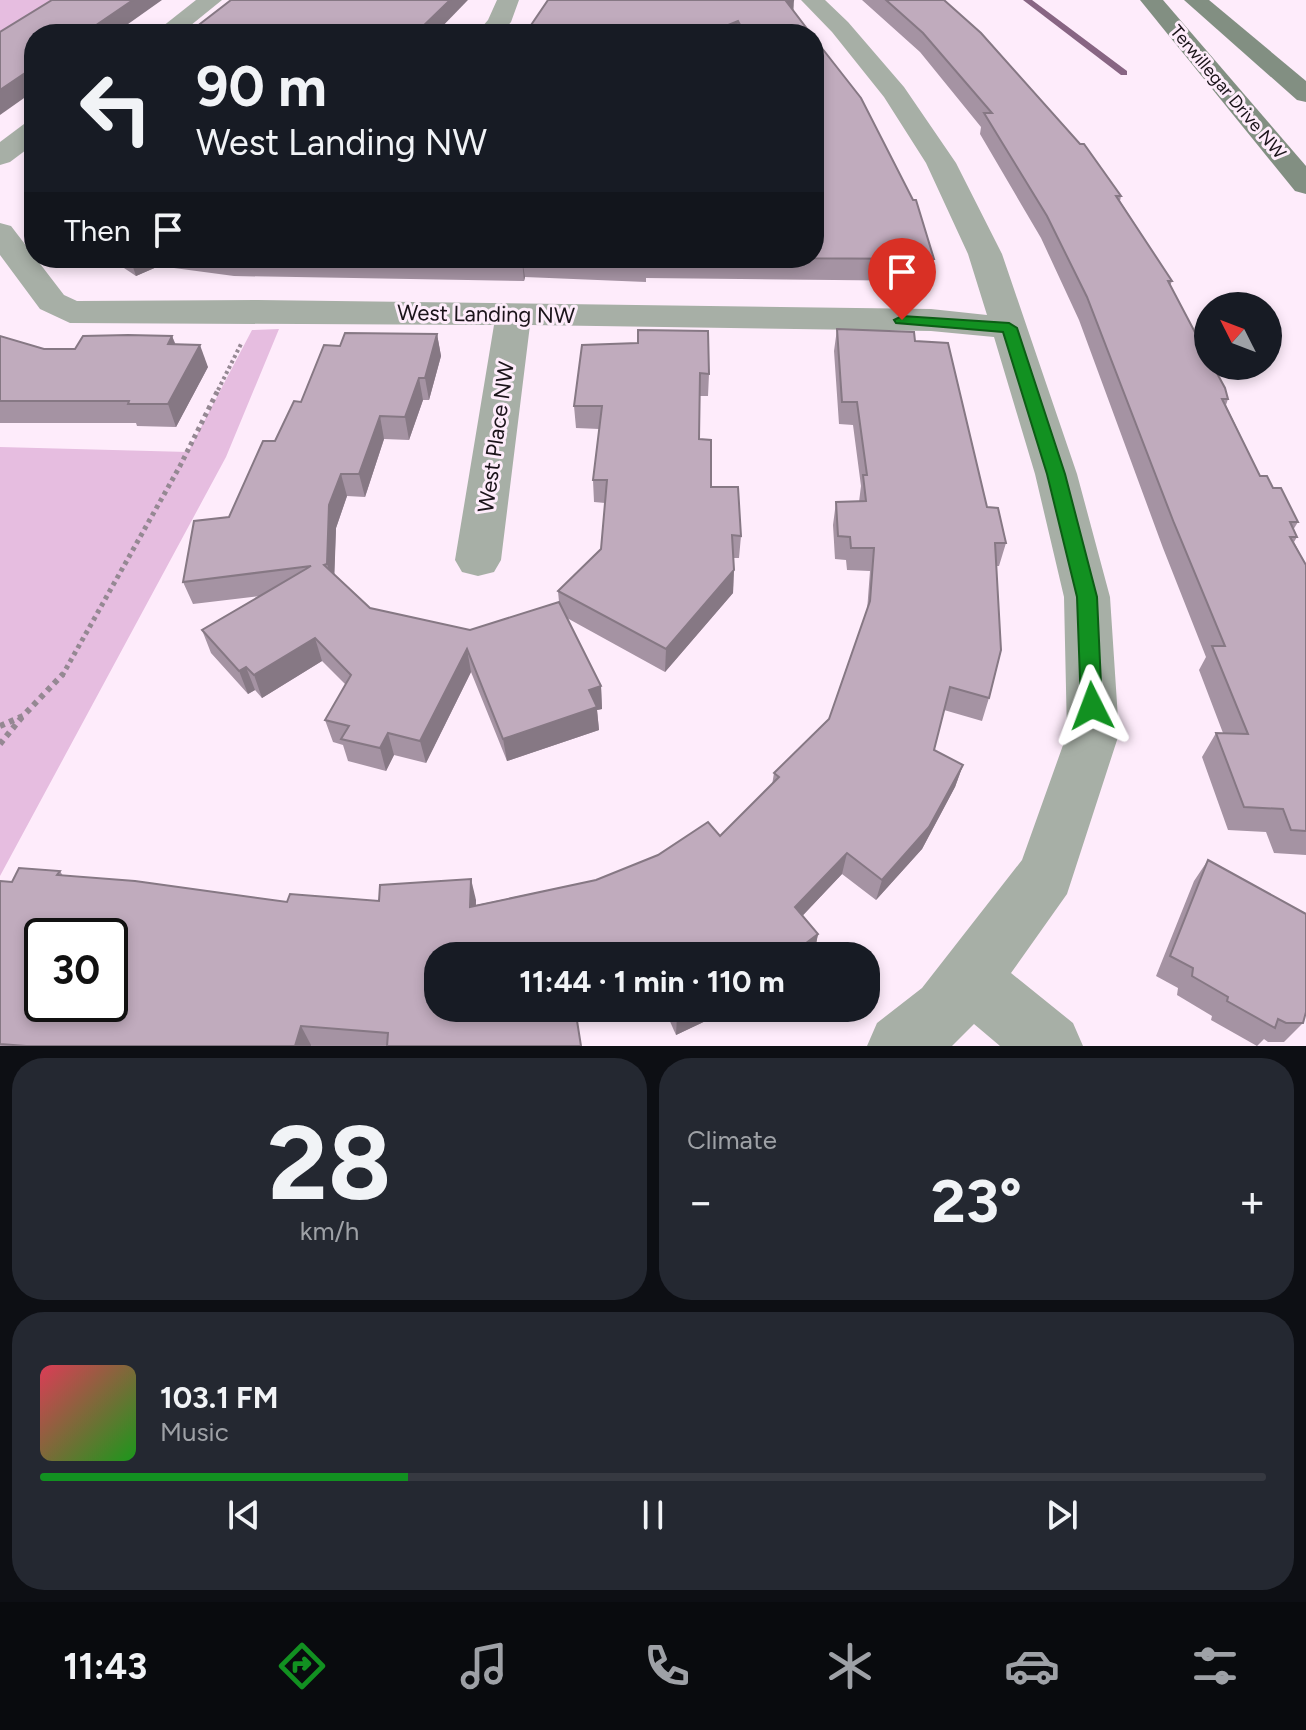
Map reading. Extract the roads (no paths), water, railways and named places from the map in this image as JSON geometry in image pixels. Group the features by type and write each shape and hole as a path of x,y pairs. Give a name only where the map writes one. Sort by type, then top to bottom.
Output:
{"main road":[{"name":"Terwillegar Drive NW","path":"1151,0 1306,185"},
{"name":"Terwillegar Drive NW","path":"1195,0 1306,94"}],"street":[{"path":"179,24 211,0"},
{"path":"497,24 508,0"},
{"path":"812,0 840,27 895,93 941,163 985,254 1056,474 1087,597 1093,734 1046,875 945,1011 900,1046"},
{"path":"0,156 24,138"},
{"name":"West Landing NW","path":"0,233 24,265"},
{"name":"West Landing NW","path":"26,268 52,302 70,312 258,311 931,320 1009,328"},
{"name":"West Place NW","path":"478,560 514,314"},
{"path":"969,979 1050,1046"}],"waterway":[{"path":"1027,0 1124,73"}]}
